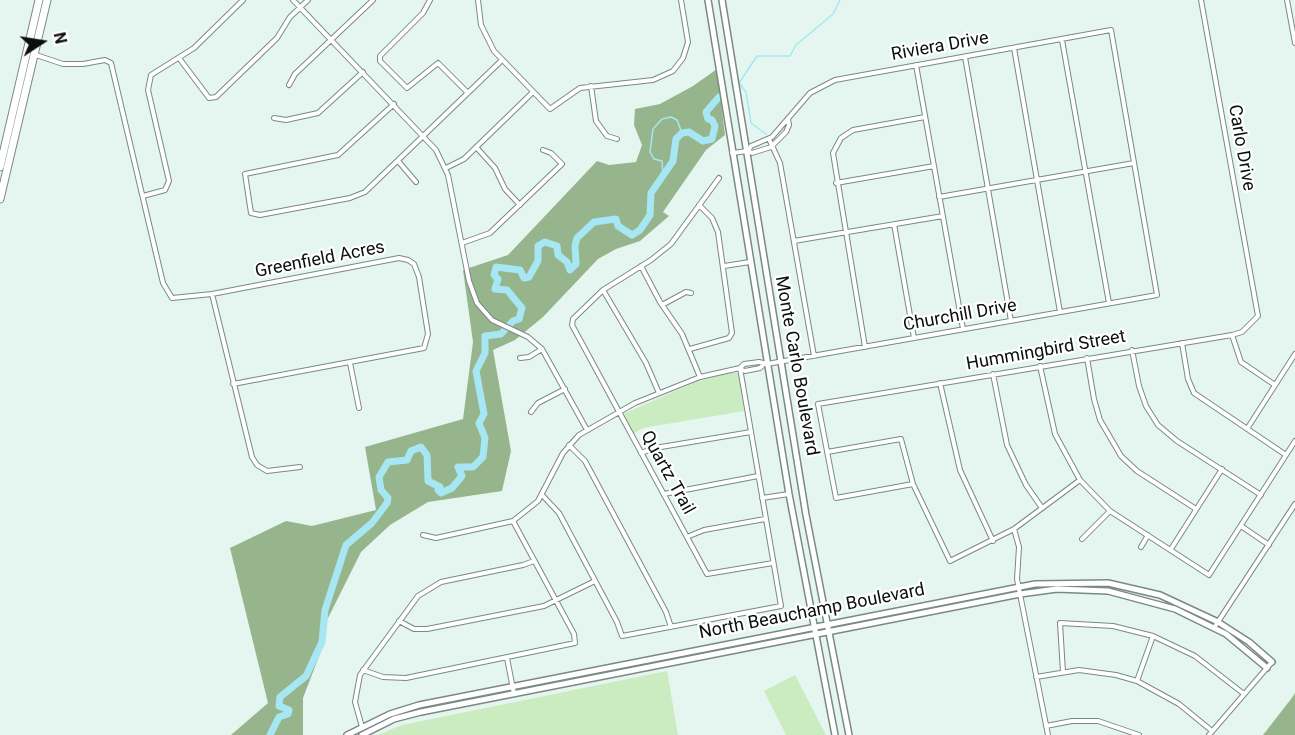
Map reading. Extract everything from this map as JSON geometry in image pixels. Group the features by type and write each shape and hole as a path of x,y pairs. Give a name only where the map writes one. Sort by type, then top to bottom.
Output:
{"highway":[{"path":"0,199 31,54 39,0"},
{"path":"0,167 47,0"}],"street":[{"path":"31,54 68,64 108,60 112,66 143,196 165,190 169,181 148,81 157,69 179,58 201,42 243,0"},
{"path":"293,0 424,135 446,168 473,295 482,310 494,321 528,337 542,350 587,430"},
{"path":"179,58 209,98 216,97 277,38 308,0"},
{"path":"289,85 296,74 373,0"},
{"path":"430,0 423,13 381,54 380,61 407,88 438,63 468,93"},
{"path":"478,0 483,30 501,61 550,109 574,90 591,85 653,80 675,69 683,58 688,42 681,0"},
{"name":"Monte Carlo Boulevard","path":"708,0 765,364 835,735"},
{"name":"Monte Carlo Boulevard","path":"722,0 780,362 826,625 849,735"},
{"name":"Carlo Drive","path":"1201,0 1255,301"},
{"path":"1288,0 1295,43"},
{"name":"Riviera Drive","path":"747,151 751,146 769,139 806,97 830,82 1111,30 1134,163"},
{"path":"1062,40 1108,303"},
{"path":"1014,48 1060,312"},
{"path":"965,57 1011,321"},
{"path":"394,104 338,155 245,174 253,214 358,196 368,190 501,61"},
{"path":"916,65 963,329"},
{"path":"274,118 285,120 321,111 363,72"},
{"path":"591,85 596,121 608,136 617,139"},
{"path":"446,168 461,161 532,93"},
{"path":"865,346 844,232 833,153 844,135 856,129 925,117"},
{"name":"Riviera Drive","path":"732,153 759,152 773,145 786,132 789,125 788,119"},
{"path":"769,139 780,163 814,356"},
{"path":"476,147 495,168 505,189 520,205"},
{"path":"462,243 488,235 562,164 551,153 543,150"},
{"path":"398,161 416,182"},
{"path":"939,197 1134,163"},
{"name":"Churchill Drive","path":"569,445 587,430 619,411 700,377 740,368 753,370 765,364 1157,295 1134,163"},
{"path":"836,183 934,166"},
{"path":"659,393 646,363 603,290 671,244 719,178"},
{"name":"Greenfield Acres","path":"143,196 164,288 170,296 177,299 399,258 411,261 418,277 428,344 419,351 233,384"},
{"path":"690,349 730,337 724,266 716,225 699,205"},
{"path":"794,241 943,216"},
{"path":"894,224 914,338"},
{"path":"724,266 750,262"},
{"path":"640,266 690,349 700,377"},
{"name":"Quartz Trail","path":"603,290 573,319 572,325 707,574 773,563"},
{"path":"662,305 686,292 691,293"},
{"path":"212,294 254,462 267,471 300,467"},
{"name":"Hummingbird Street","path":"827,452 818,404 1233,335 1242,332 1258,316 1255,301"},
{"path":"1233,335 1241,362 1275,386"},
{"path":"1182,342 1188,379 1194,393 1286,455"},
{"path":"520,358 527,358 542,350"},
{"path":"1132,350 1139,386 1146,406 1158,425 1177,441 1261,495"},
{"path":"1247,429 1295,354"},
{"path":"1087,358 1100,420 1121,456 1137,471 1196,509"},
{"path":"350,363 358,408"},
{"path":"1040,366 1055,434 1080,480 1110,511 1209,574 1295,441"},
{"path":"542,495 556,508 617,622 622,636 781,606 740,368"},
{"path":"993,374 1007,445 1021,476 1042,508"},
{"path":"940,383 960,470 993,541"},
{"path":"531,412 538,403 565,389"},
{"path":"641,453 655,448 751,432"},
{"path":"913,484 836,498 827,452 900,439 913,484 950,561 1014,529 1080,480"},
{"path":"423,535 436,538 513,521 530,509 542,495 569,445 585,461 668,616 671,627"},
{"path":"1171,549 1222,470"},
{"path":"664,494 675,490 758,476"},
{"path":"762,498 789,494"},
{"path":"1214,628 1295,504"},
{"path":"1083,539 1110,511"},
{"path":"687,537 704,530 765,519"},
{"path":"363,670 383,677 401,678 567,646 576,642 513,521"},
{"path":"1241,526 1269,545"},
{"path":"1014,529 1019,540 1016,570 1018,586 1048,735"},
{"path":"1141,548 1148,535"},
{"path":"364,733 355,702 363,670 418,596 433,585 523,566 534,561"},
{"path":"399,621 414,628 427,629 544,606 595,581"},
{"name":"North Beauchamp Boulevard","path":"364,733 409,707 1018,586 1085,582 1136,588 1178,601 1218,622 1249,642 1270,665"},
{"name":"North Beauchamp Boulevard","path":"348,735 364,733 412,713 816,636 1020,594 1057,590 1107,591 1160,604 1194,616 1270,665"},
{"path":"1063,672 1060,623 1113,626 1153,636 1213,667 1244,694"},
{"path":"1137,681 1153,636"},
{"path":"507,658 513,694"},
{"path":"1036,677 1063,672 1096,672 1137,681 1179,704 1211,733 1270,665"},
{"path":"1046,726 1085,720 1112,724 1139,735"}],"green space":[{"path":"717,69 725,135 706,150 663,212 669,216 640,241 616,249 598,259 543,317 515,340 493,350 511,451 502,491 428,502 390,525 361,552 326,622 323,646 303,698 303,735 231,735 268,703 230,548 286,521 312,526 376,510 365,447 463,419 473,342 463,270 508,255 597,161 609,165 636,162 642,145 634,125 635,109 660,104 693,86"},
{"path":"728,373 739,373 744,411 643,428 633,434 623,414 696,382"},
{"path":"667,671 678,735 378,735 402,725"},
{"path":"795,675 826,735 786,735 764,691"},
{"path":"1295,693 1295,735 1263,735 1291,699"}],"waterway":[{"path":"766,134 751,123 746,92 739,83 757,56 790,56 796,45 833,14 840,0"},
{"path":"270,735 279,717 288,714 289,710 279,706 280,697 306,676 322,642 325,610 346,545 372,523 387,503 388,498 381,490 379,477 388,462 407,460 411,451 421,447 427,455 428,481 440,487 438,490 441,493 452,488 462,476 458,467 473,467 483,457 485,438 479,423 484,414 476,371 485,353 485,336 501,334 513,321 519,319 522,308 507,290 495,289 498,279 494,275 496,267 520,270 524,278 529,277 538,261 538,246 545,242 557,246 558,255 567,262 570,270 576,264 577,238 594,222 616,219 618,226 632,235 640,230 650,215 651,193 673,161 676,139 682,133 689,132 703,141 712,139 715,126 712,120 708,119 706,112 719,97"},
{"path":"663,176 662,161 654,159 650,152 653,129 662,119 671,117 677,120 682,133"}]}
